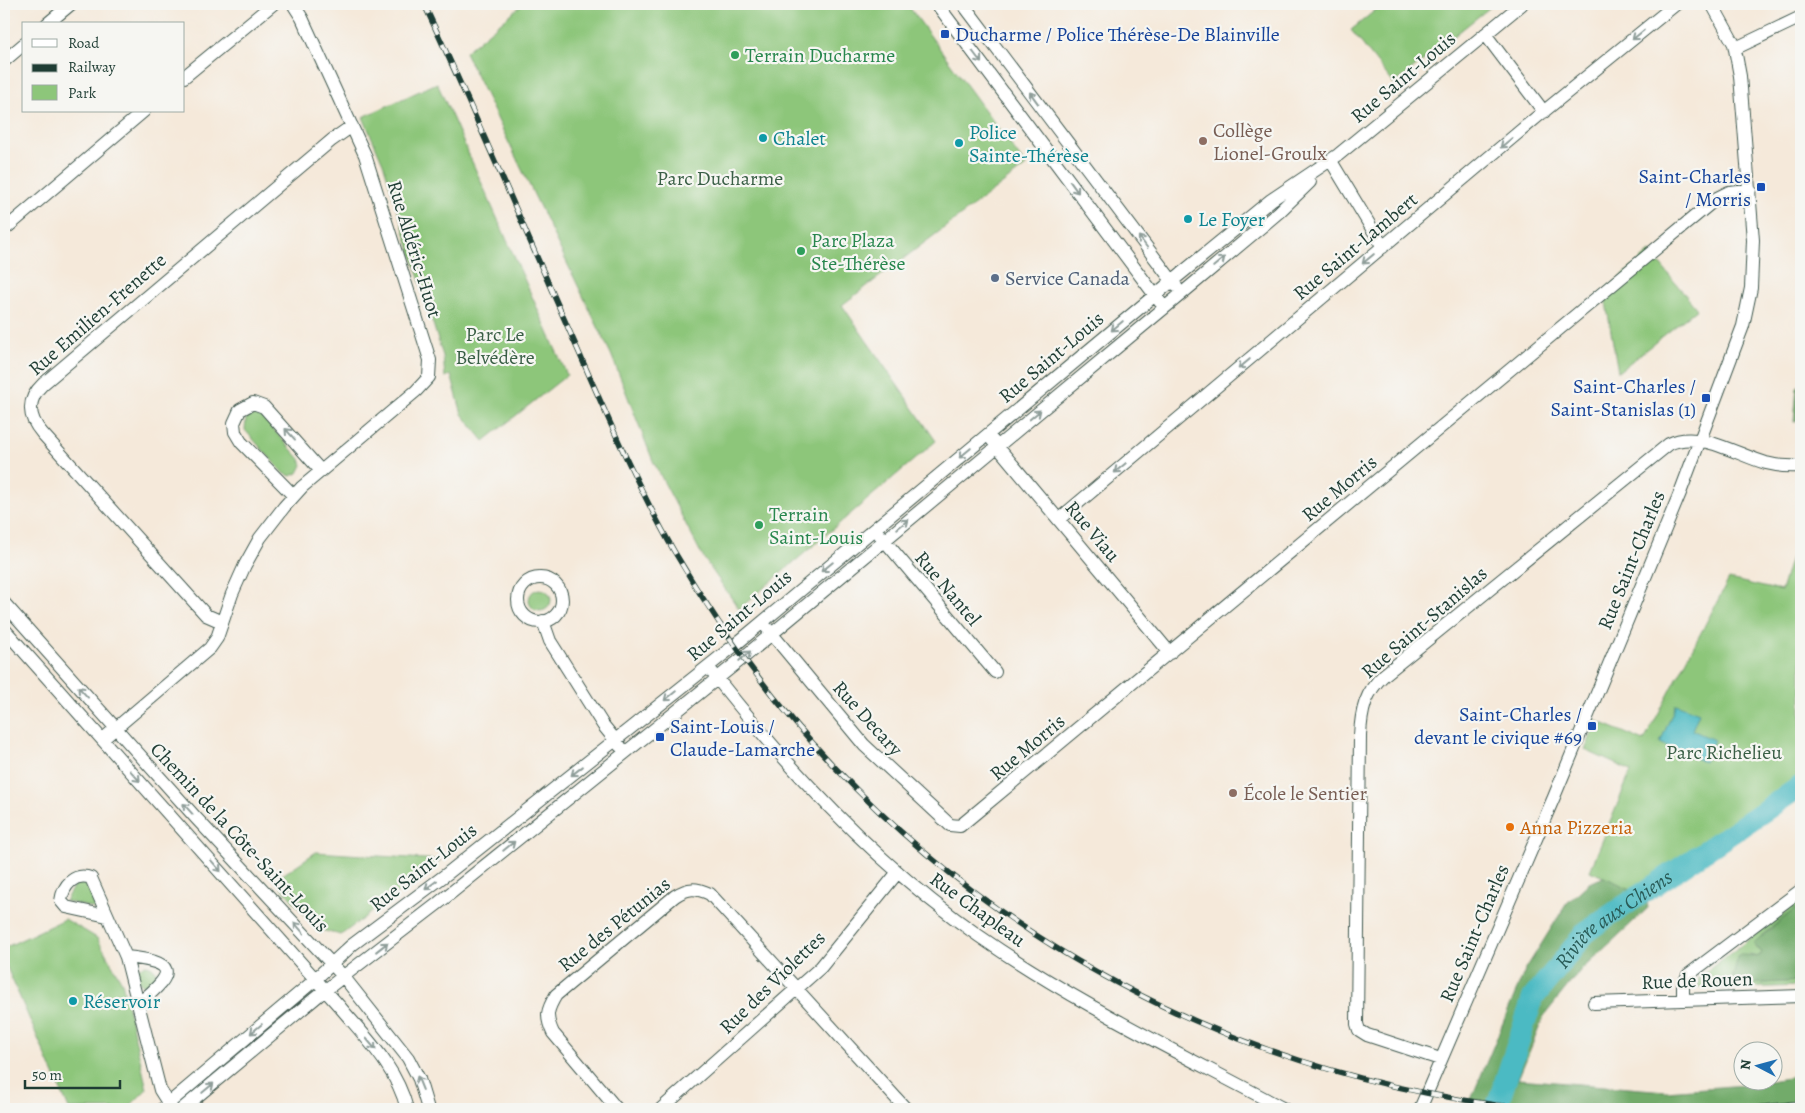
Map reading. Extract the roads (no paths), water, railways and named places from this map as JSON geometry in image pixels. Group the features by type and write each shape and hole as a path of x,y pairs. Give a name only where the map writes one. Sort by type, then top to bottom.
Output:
{"street":[{"path":"49,22 71,4"},
{"path":"185,76 273,4"},
{"name":"Rue Aldéric-Huot","path":"103,739 210,648 252,552 293,495 423,385 429,377 430,367 369,168 352,126 302,18 293,4"},
{"path":"937,4 1164,308"},
{"path":"963,4 1182,294"},
{"name":"Rue Saint-Louis","path":"167,1108 316,979 352,945 448,873 708,666 1172,281 1272,200 1331,160 1522,4"},
{"name":"Rue Saint-Lambert","path":"1059,519 1544,112 1676,4"},
{"name":"Rue Saint-Charles","path":"1420,1109 1554,796 1699,441 1739,339 1747,311 1753,254 1750,190 1736,48 1712,4"},
{"path":"1736,48 1801,17"},
{"path":"1485,34 1544,112"},
{"path":"4,61 22,46"},
{"path":"4,230 143,112"},
{"name":"Rue Emilien-Frenette","path":"222,622 206,615 42,433 33,421 31,402 36,391 43,384 332,140 352,126"},
{"path":"1331,160 1383,247"},
{"name":"Rue Saint-Louis","path":"182,1109 343,976 718,679 1279,212 1331,160"},
{"name":"Rue Morris","path":"957,827 970,820 1717,198 1729,192 1750,190"},
{"path":"293,495 238,437 234,423 240,410 253,403 264,407 321,471"},
{"name":"Rue Viau","path":"987,434 1170,653"},
{"name":"Rue Saint-Stanislas","path":"1440,1059 1367,1036 1360,1030 1357,1024 1359,750 1361,717 1365,700 1375,684 1384,675 1652,455 1677,440 1699,441 1774,465 1801,466"},
{"name":"Rue Nantel","path":"874,528 995,672"},
{"name":"Chemin de la Côte-Saint-Louis","path":"4,603 343,976 408,1058 419,1079 428,1109"},
{"path":"543,621 550,641 600,721 625,752"},
{"name":"Rue Decary","path":"762,622 868,749 947,823 957,827"},
{"name":"Chemin de la Côte-Saint-Louis","path":"4,629 326,990 386,1063 402,1092 407,1109"},
{"name":"Rue Chapleau","path":"708,666 808,786 898,872 979,936 1059,988 1284,1109"},
{"name":"Rue des Violettes","path":"661,1109 821,967 898,872"},
{"name":"Rue des Pétunias","path":"617,1109 553,1033 547,1020 546,1010 556,995 686,889 710,894 797,989"},
{"path":"1683,1000 1684,984 1692,972 1801,890"},
{"path":"108,916 126,957 160,1090 167,1108"},
{"path":"126,957 153,960 162,963 165,968 166,975 161,985 139,1003"},
{"path":"797,989 898,1107"},
{"name":"Rue de Rouen","path":"1594,1003 1801,996"}],"water":[{"path":"1676,704 1699,713 1692,730 1714,740 1704,762 1660,743"}],"waterway":[{"name":"Rivière aux Chiens","path":"1496,1109 1533,998 1587,931 1801,786"}],"railway":[{"path":"424,4 611,425 660,526 674,551 749,664 834,766 929,856 1034,934 1147,998 1268,1050 1395,1087 1529,1109"},
{"path":"1746,1109 1801,1103"}],"place":[{"name":"Ducharme / Police Thérèse-De Blainville","path":"945,34"},
{"name":"Terrain Ducharme","path":"735,55"},
{"name":"Chalet","path":"763,138"},
{"name":"Collège Lionel-Groulx","path":"1203,141"},
{"name":"Police Sainte-Thérèse","path":"959,143"},
{"name":"Saint-Charles / Morris","path":"1761,187"},
{"name":"Le Foyer","path":"1188,219"},
{"name":"Parc Plaza Ste-Thérèse","path":"801,251"},
{"name":"Service Canada","path":"995,278"},
{"name":"Saint-Charles / Saint-Stanislas (1)","path":"1706,398"},
{"name":"Terrain Saint-Louis","path":"759,525"},
{"name":"Saint-Charles / devant le civique #69","path":"1592,726"},
{"name":"Saint-Louis / Claude-Lamarche","path":"660,737"},
{"name":"École le Sentier","path":"1233,793"},
{"name":"Anna Pizzeria","path":"1510,827"},
{"name":"Réservoir","path":"73,1001"}],"park label":[{"name":"Parc Ducharme","path":"720,178"},
{"name":"Parc Le Belvédère","path":"495,346"},
{"name":"Parc Richelieu","path":"1724,752"}]}
